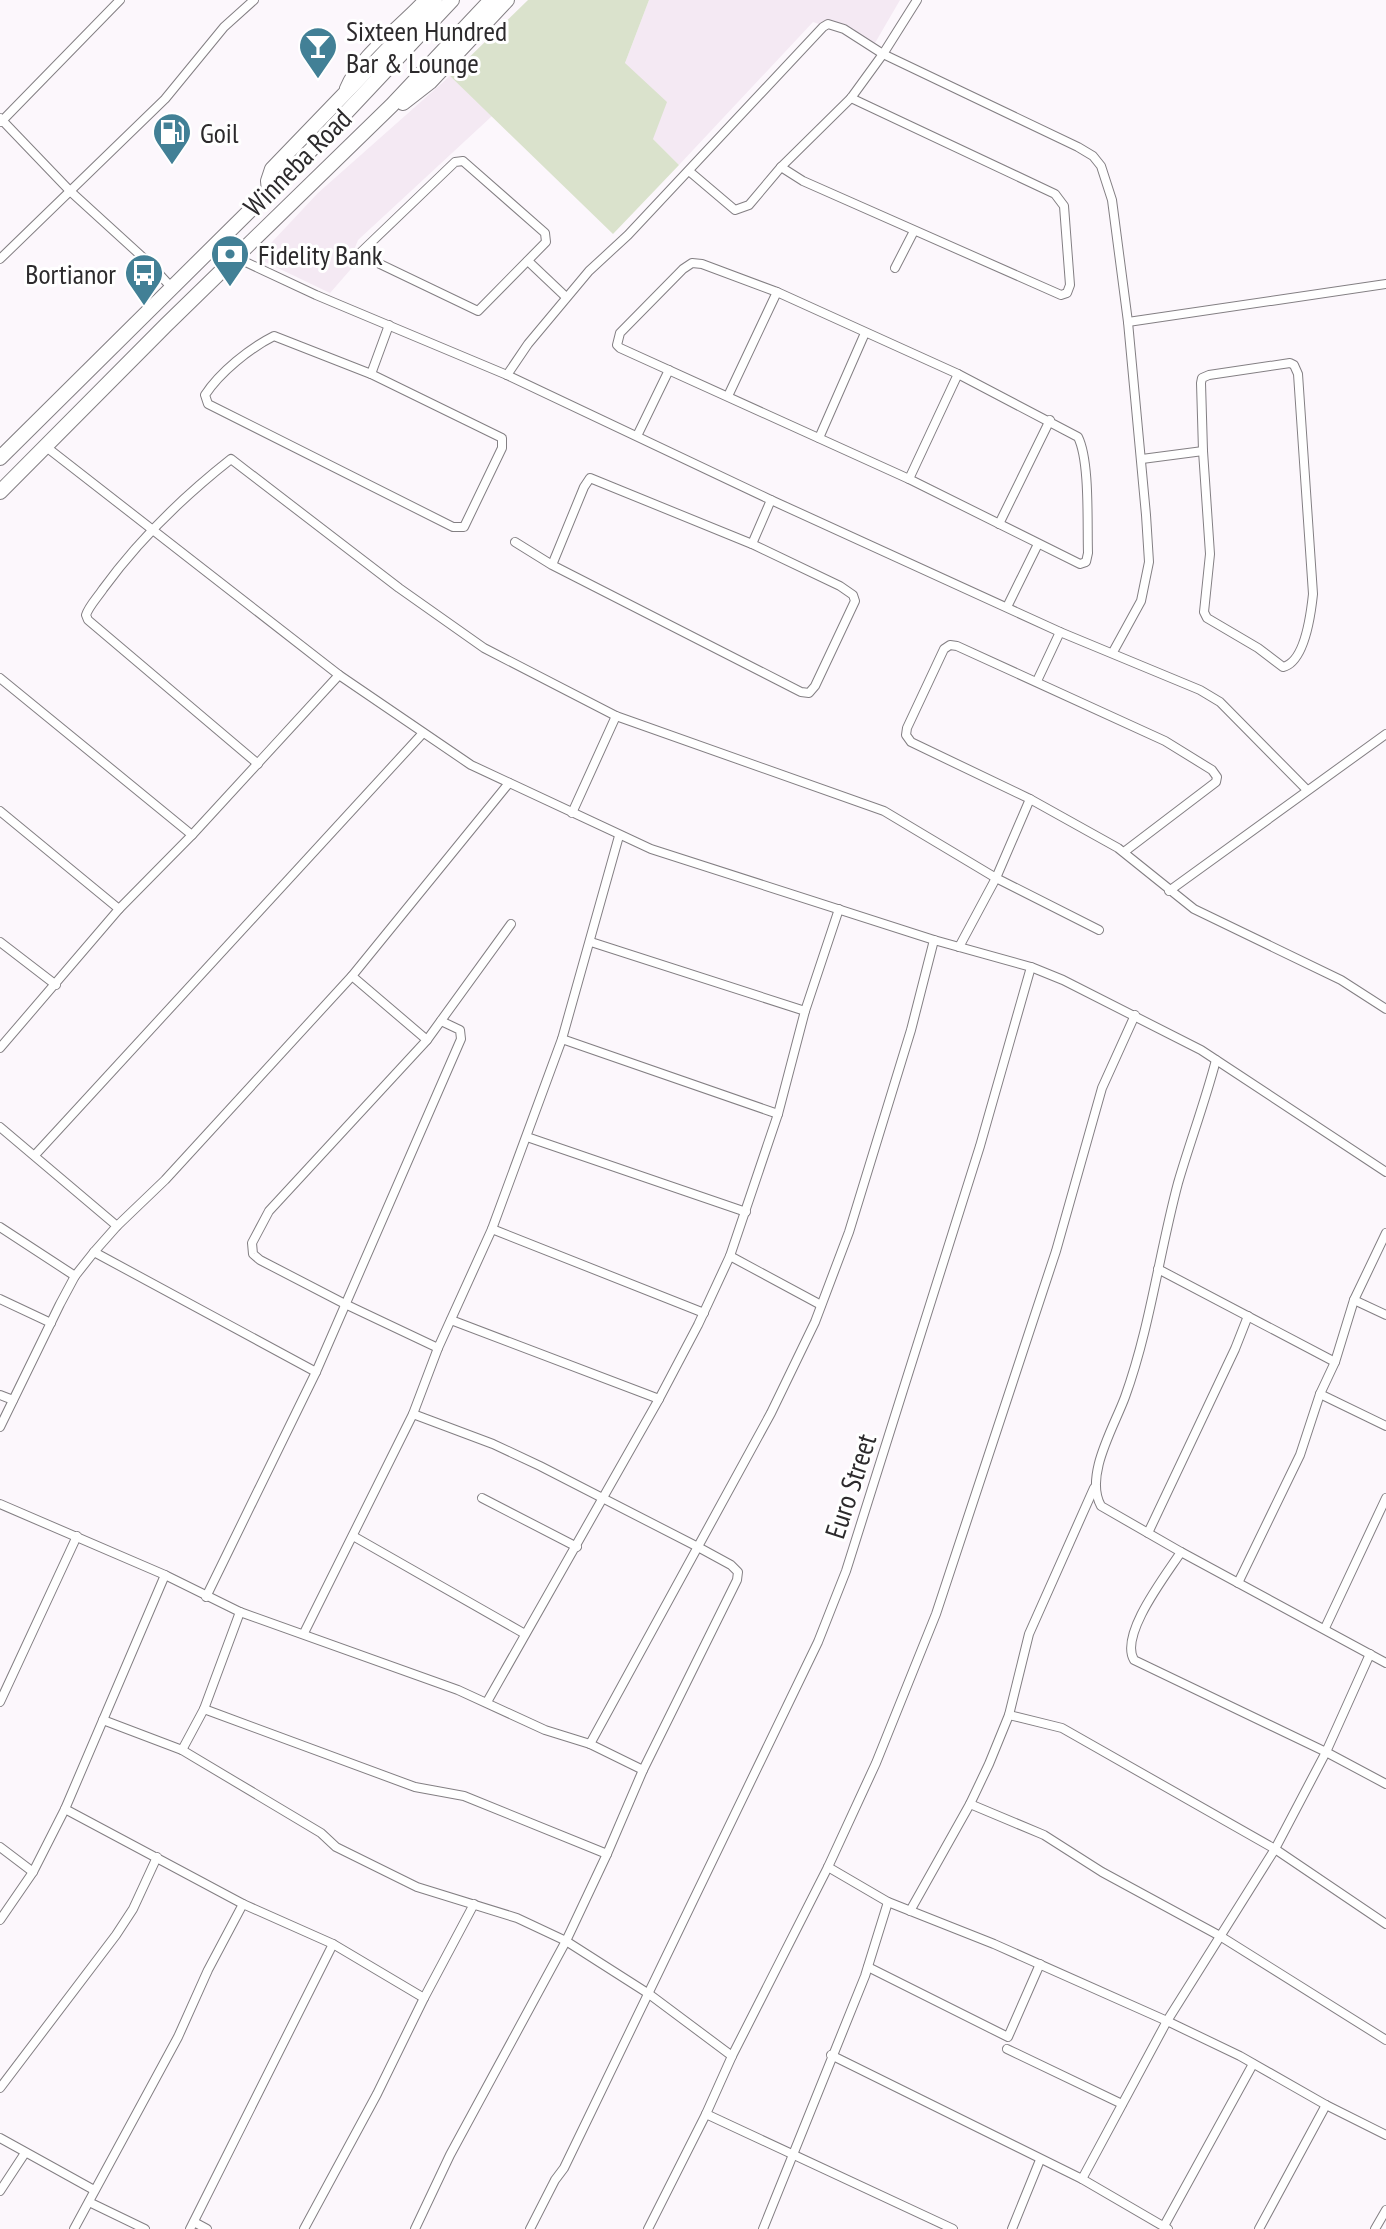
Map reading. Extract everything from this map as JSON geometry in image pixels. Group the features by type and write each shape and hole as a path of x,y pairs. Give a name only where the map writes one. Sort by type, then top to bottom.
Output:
{"highway":[{"path":"269,191 272,169 435,0"},
{"name":"Winneba Road","path":"0,458 269,191 452,0"},
{"name":"Winneba Road","path":"0,492 355,140 491,0"},
{"path":"355,140 430,82 507,0"}],"street":[{"path":"120,0 1,120 171,287"},
{"path":"0,259 165,99 224,27 254,0"},
{"path":"340,97 351,73 422,0"},
{"path":"689,171 735,210 749,205 781,167 851,98 917,0"},
{"path":"507,375 566,297 828,24 844,29 883,54 1093,156 1101,166 1112,200 1128,322 1149,562 1141,601 1113,652"},
{"path":"781,167 803,181 914,231 1061,295 1067,293 1070,285 1064,206 1055,194 851,98"},
{"path":"463,161 545,233 546,242 528,261 478,311 359,254 455,162 463,161"},
{"path":"895,268 914,231"},
{"path":"237,258 316,295 507,375 1060,632 1200,690 1220,702 1307,790"},
{"path":"528,261 566,297"},
{"path":"692,263 777,292 958,374 1078,437 1082,445 1086,562 1080,564 909,479 617,345 617,339 692,263"},
{"path":"1128,322 1386,284"},
{"path":"728,396 777,292"},
{"path":"371,374 389,325"},
{"path":"819,438 865,333"},
{"path":"274,336 371,374 502,438 502,448 464,527 453,527 208,404 205,395 212,385 262,342 274,336"},
{"path":"1294,365 1298,374 1313,594 1309,623 1296,660 1289,666 1283,667 1258,648 1207,618 1204,612 1210,554 1203,451 1202,378 1252,367 1294,365"},
{"path":"637,436 669,370"},
{"path":"909,479 958,374"},
{"path":"999,524 1050,420"},
{"path":"45,445 339,675 471,765 651,849 934,940 1031,967 1135,1015 1216,1060 1386,1172"},
{"path":"1142,459 1203,451"},
{"path":"258,764 88,620 86,615 118,568 231,459 399,588 484,648 616,716 884,811 996,878 1099,930"},
{"path":"515,542 552,565 801,692 809,693 815,686 855,601 853,595 840,586 752,544 590,478 552,565"},
{"path":"752,544 771,500"},
{"path":"1007,607 1038,544"},
{"path":"1037,681 1060,632"},
{"path":"1124,852 1216,782 1217,777 1212,770 1192,755 1037,681 950,645 944,649 907,728 906,735 911,742 1030,799 1124,852 1169,891 1213,920 1255,937 1341,980 1386,1009"},
{"path":"0,1048 119,909 192,835 339,675"},
{"path":"0,678 192,835"},
{"path":"572,813 616,716"},
{"path":"35,1155 423,733"},
{"path":"1169,891 1386,734"},
{"path":"0,1427 75,1276 117,1226 165,1180 352,976 509,783"},
{"path":"959,947 996,878 1030,799"},
{"path":"0,811 119,909"},
{"path":"304,1633 413,1414 438,1348 492,1229 562,1039 619,836"},
{"path":"487,1702 659,1399 730,1256 778,1114 805,1011 839,909"},
{"path":"438,1348 260,1260 253,1254 252,1243 269,1211 427,1040 511,924"},
{"path":"590,1744 771,1413 821,1305 849,1232 911,1030 934,940"},
{"path":"0,942 56,985"},
{"path":"591,942 805,1011"},
{"name":"Euro Street","path":"530,2229 564,2168 818,1642 846,1571 976,1160 1031,967"},
{"path":"352,976 427,1040"},
{"path":"648,2229 828,1867 876,1763 936,1614 1056,1251 1102,1088 1135,1015"},
{"path":"206,1597 316,1372 462,1036 460,1030 441,1021"},
{"path":"562,1039 778,1114"},
{"path":"1216,1060 1179,1182 1142,1341 1126,1394 1095,1474 1095,1487 1101,1506 1386,1663"},
{"path":"0,1127 117,1226"},
{"path":"527,1137 746,1212"},
{"path":"0,1227 75,1276"},
{"path":"492,1229 704,1313"},
{"path":"1238,1583 1300,1455 1320,1394 1335,1362 1354,1300 1386,1233"},
{"path":"94,1252 316,1372"},
{"path":"730,1256 821,1305"},
{"path":"1158,1269 1335,1362"},
{"path":"0,1299 51,1323"},
{"path":"1354,1300 1386,1315"},
{"path":"1148,1533 1248,1316"},
{"path":"451,1320 659,1399"},
{"path":"1320,1394 1386,1426"},
{"path":"0,1395 13,1400"},
{"path":"413,1414 493,1444 698,1547 738,1572 737,1580 643,1770 566,1941 450,2155 415,2229"},
{"path":"910,1911 970,1804 1009,1715 1029,1634 1095,1487"},
{"path":"482,1498 577,1547"},
{"path":"1325,1628 1386,1498"},
{"path":"0,1504 165,1575 240,1612 487,1702 545,1730 590,1744 643,1770"},
{"path":"0,1702 77,1536"},
{"path":"353,1536 525,1634"},
{"path":"1181,1552 1133,1633 1129,1652 1134,1660 1386,1784"},
{"path":"0,1920 33,1872 65,1809 165,1575"},
{"path":"182,1750 204,1709 240,1612"},
{"path":"1082,2179 1167,2021 1275,1849 1326,1752 1370,1654"},
{"path":"204,1709 415,1787 464,1796 607,1854"},
{"path":"1009,1715 1062,1728 1275,1849 1386,1924"},
{"path":"103,1720 182,1750 321,1833 336,1847 417,1887 517,1918 566,1941 649,1994 732,2056"},
{"path":"970,1804 1044,1835 1102,1872 1220,1936 1386,2040"},
{"path":"65,1809 243,1904 333,1944 424,1998"},
{"path":"0,1847 33,1872"},
{"path":"0,2088 116,1935 133,1909 157,1857"},
{"path":"828,1867 888,1902 1040,1964 1167,2021 1386,2135"},
{"path":"763,2229 868,1967 888,1902"},
{"path":"74,2229 171,2050 243,1904"},
{"path":"304,2229 474,1904"},
{"path":"207,2229 192,2226 333,1944"},
{"path":"868,1967 1008,2037 1040,1964"},
{"path":"1007,2049 1122,2104"},
{"path":"831,2055 1082,2179 1166,2228 1253,2064"},
{"path":"1259,2229 1326,2105"},
{"path":"706,2114 953,2229"},
{"path":"0,2138 94,2190"},
{"path":"0,2191 25,2153"},
{"path":"1012,2229 1040,2160"},
{"path":"89,2202 145,2229"},
{"path":"1375,2229 1386,2210"}],"shaded area":[{"path":"649,0 900,0 875,43 813,22 679,165 653,139 625,63"},
{"path":"450,76 492,116 358,240 352,255 357,262 330,293 257,258 318,193"}],"green space":[{"path":"528,0 649,0 625,63 667,102 653,139 679,165 613,234 450,76"}],"place":[{"name":"Sixteen Hundred Bar & Lounge","path":"318,80"},
{"name":"Goil","path":"172,166"},
{"name":"Fidelity Bank","path":"230,288"},
{"name":"Bortianor","path":"144,307"}]}
